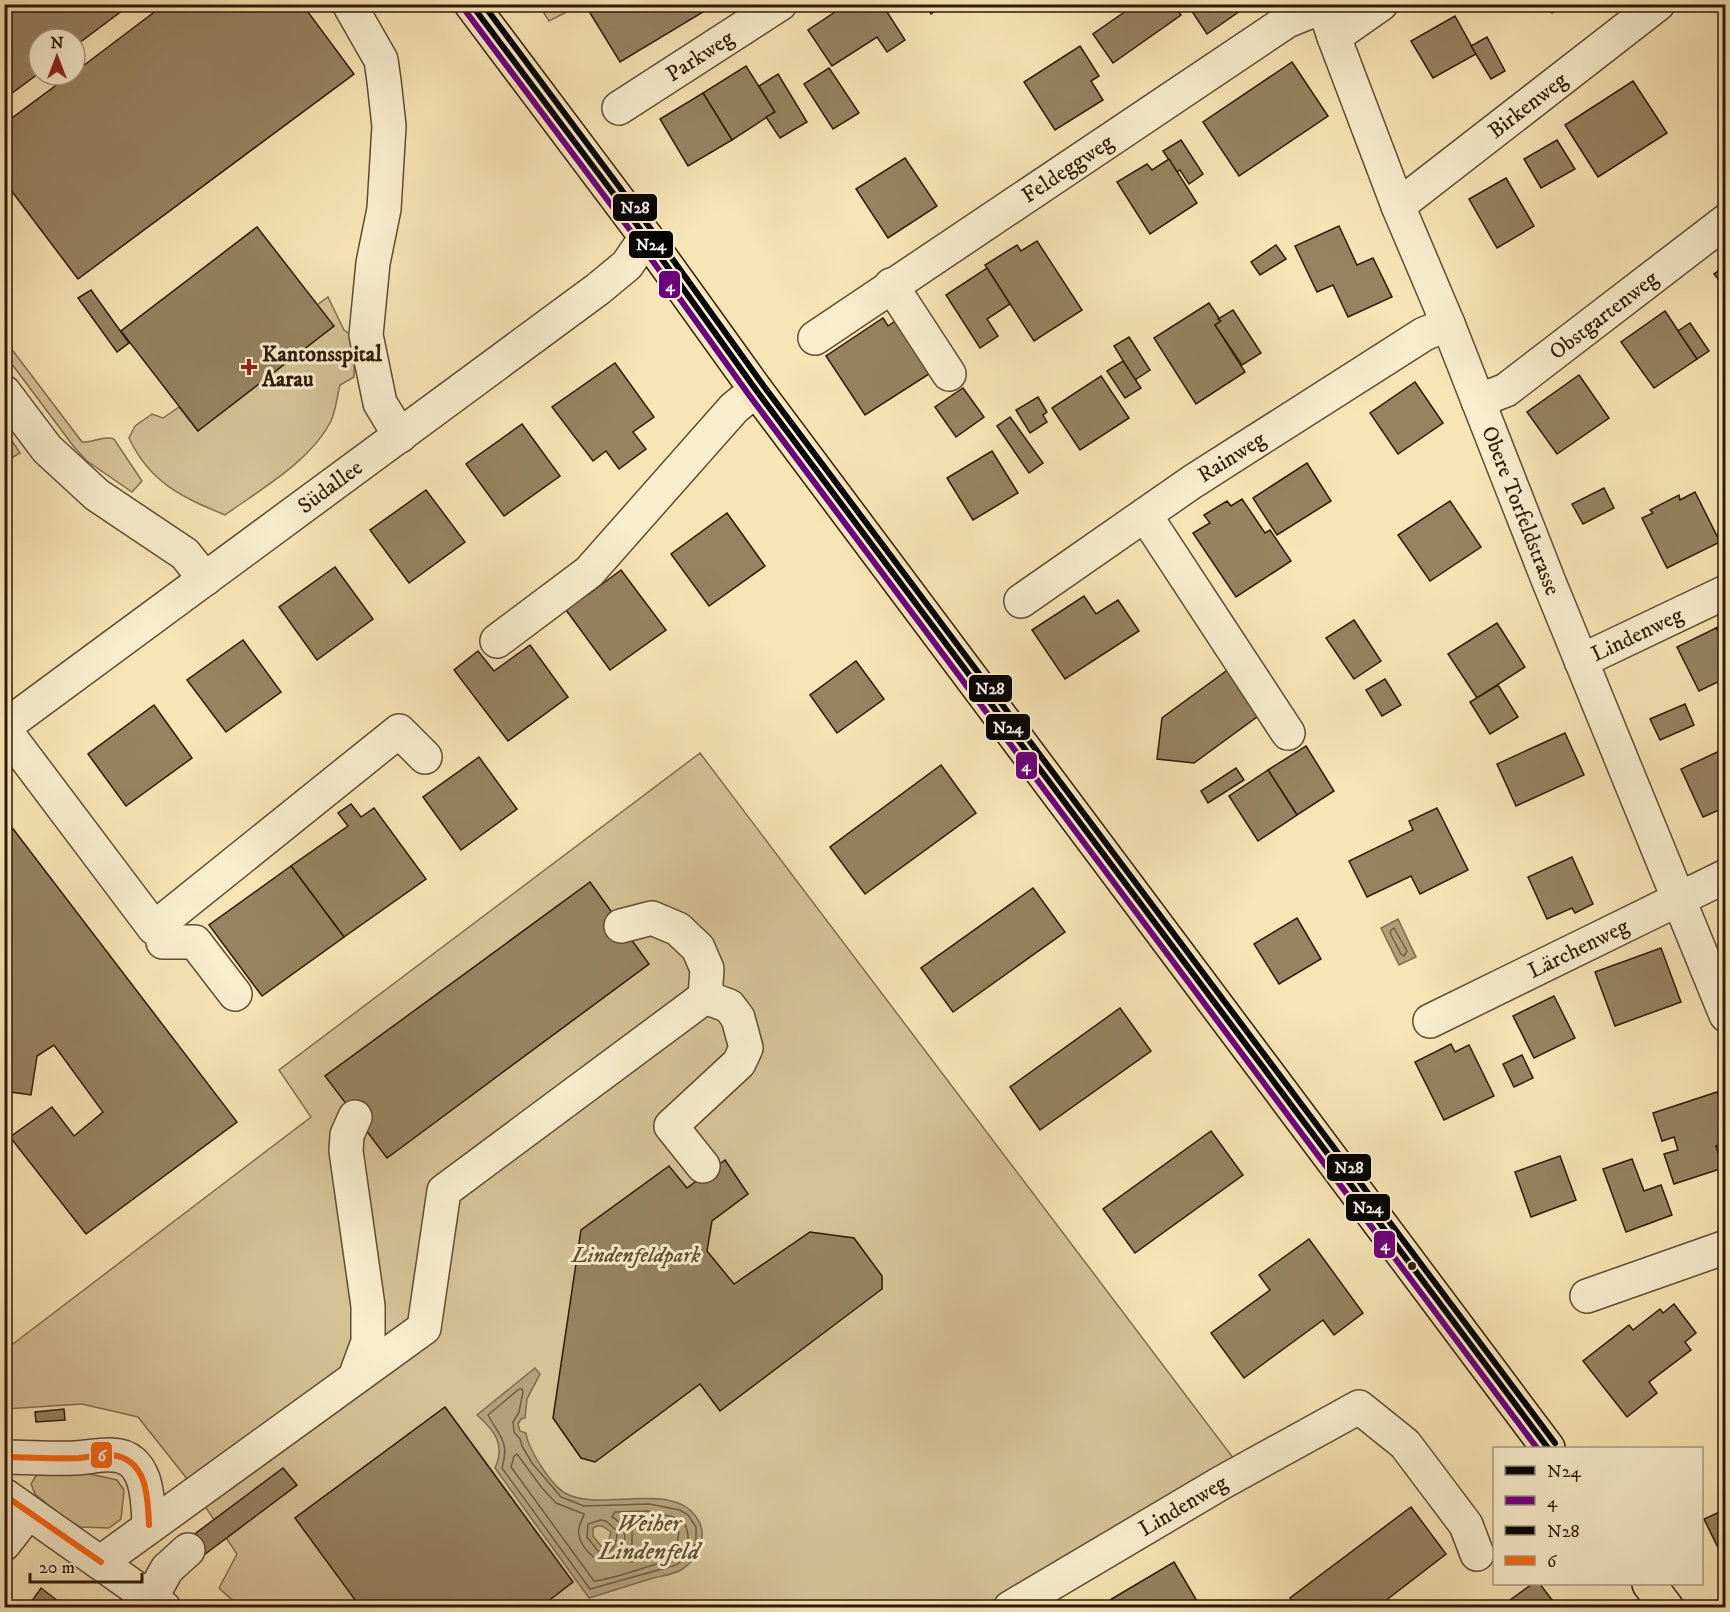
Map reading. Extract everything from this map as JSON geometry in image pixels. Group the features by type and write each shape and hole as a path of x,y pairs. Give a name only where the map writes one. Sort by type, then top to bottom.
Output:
{"main road":[{"path":"471,4 646,237 756,390 1547,1447"},
{"path":"1650,1585 1667,1608"}],"street":[{"path":"349,4 381,60 384,81 389,126 384,209 373,263 366,335 380,404 400,436"},
{"name":"Parkweg","path":"619,108 780,4"},
{"path":"1334,37 1381,4"},
{"name":"Birkenweg","path":"1398,206 1658,4"},
{"name":"Obere Torfeldstrasse","path":"1323,5 1398,206 1448,324 1581,661 1725,1015"},
{"name":"Feldeggweg","path":"815,338 1287,21 1323,5"},
{"name":"Obstgartenweg","path":"1478,401 1506,390 1725,222"},
{"name":"Südallee","path":"4,728 598,289 627,265 646,237"},
{"path":"891,285 949,374"},
{"name":"Rainweg","path":"1021,601 1230,458 1424,334 1448,324"},
{"path":"497,641 589,572 734,408 756,390"},
{"path":"4,392 47,449 98,495 185,554 205,579"},
{"path":"1145,514 1288,733"},
{"name":"Lindenweg","path":"1581,661 1725,592"},
{"path":"4,728 154,928 399,731 425,757"},
{"name":"Lärchenweg","path":"1430,1021 1725,876"},
{"path":"101,1562 424,1328 444,1191 705,997 707,969 698,948 678,929 652,918 621,926"},
{"path":"163,942 195,942 235,994"},
{"path":"703,1166 670,1125 739,1063 746,1048 738,1018 729,1006 705,997"},
{"path":"355,1117 347,1135 346,1151 368,1306 368,1342 355,1377"},
{"path":"1587,1296 1725,1247"},
{"name":"Lindenweg","path":"1010,1608 1221,1483 1359,1407 1405,1444 1466,1525 1477,1554"},
{"path":"4,1457 77,1458 112,1455 126,1457 135,1464 147,1490 149,1526"},
{"path":"4,1544 16,1504 158,1603 167,1569 188,1550"}],"green space":[{"path":"539,5 580,5 549,21"},
{"path":"328,297 344,330 355,338 354,377 340,385 331,421 311,449 284,473 225,515 181,495 157,477 137,453 129,438 135,426 152,414 163,418 179,407 198,431 317,305"},
{"path":"4,339 82,442 114,439 142,481 132,492 87,461 74,447 5,355"},
{"path":"5,430 20,453 4,462"},
{"name":"Lindenfeldpark","path":"700,753 1243,1471 1010,1607 241,1608 219,1588 237,1554 184,1475 138,1417 82,1404 5,1409 5,1350 311,1117 279,1070"},
{"path":"85,1473 117,1480 124,1490 121,1519 109,1528 80,1527 63,1517 35,1494 31,1484 37,1474"}],"water":[{"path":"1398,919 1416,957 1399,965 1381,928"},
{"name":"Weiher Lindenfeld","path":"535,1368 540,1374 527,1399 525,1418 521,1419 518,1424 520,1431 526,1433 547,1475 559,1489 580,1498 655,1499 672,1501 687,1508 698,1520 702,1531 701,1543 696,1556 692,1562 677,1572 589,1598 495,1468 499,1445 489,1426 477,1415","holes":["602,1526 611,1532 607,1547 601,1546 593,1536 593,1528"]}],"building":[{"path":"4,4 131,4 87,37 87,27 27,27 27,82 4,99"},
{"path":"165,4 302,4 354,74 78,279 4,181 4,124 54,87 87,87 87,63"},
{"path":"592,4 699,4 703,12 620,62 587,8"},
{"path":"847,4 882,4 905,40 887,52 877,37 832,66 808,30"},
{"path":"925,4 945,4 931,14"},
{"path":"1136,4 1174,4 1181,15 1113,63 1093,34"},
{"path":"1187,4 1250,4 1207,34"},
{"path":"1545,4 1562,4 1552,13"},
{"path":"1455,16 1476,54 1433,78 1411,41"},
{"path":"1487,37 1505,71 1491,79 1471,46"},
{"path":"1080,46 1099,76 1091,81 1103,100 1055,130 1024,82"},
{"path":"1292,62 1328,116 1239,176 1203,122"},
{"path":"746,66 775,112 732,140 703,93"},
{"path":"829,68 859,113 833,129 804,84"},
{"path":"778,74 807,122 780,138 766,117 775,112 759,86"},
{"path":"1633,81 1667,133 1598,177 1565,125"},
{"path":"703,93 732,140 688,166 660,119"},
{"path":"1181,140 1203,174 1189,184 1180,170 1177,172 1163,151"},
{"path":"1557,140 1575,169 1541,188 1524,159"},
{"path":"905,158 937,206 888,238 856,189"},
{"path":"1169,159 1197,203 1150,234 1117,182 1147,164 1152,170"},
{"path":"1506,178 1534,226 1497,248 1469,199"},
{"path":"1339,226 1357,265 1373,258 1392,297 1348,317 1333,285 1317,292 1295,246"},
{"path":"257,227 334,326 198,431 121,331"},
{"path":"1037,241 1082,310 1034,341 985,265 1017,245 1021,251"},
{"path":"1276,245 1286,259 1260,275 1251,262"},
{"path":"1726,266 1726,289 1714,274"},
{"path":"987,268 1010,304 987,319 998,336 980,348 946,295"},
{"path":"91,290 129,343 117,352 78,298"},
{"path":"1209,303 1221,321 1215,325 1245,372 1196,404 1154,338"},
{"path":"1233,310 1261,353 1242,365 1215,325 1221,321 1218,319"},
{"path":"1665,311 1697,359 1654,388 1621,342"},
{"path":"883,318 888,326 895,321 929,374 865,415 826,356"},
{"path":"1690,323 1709,351 1697,359 1678,331"},
{"path":"1129,337 1150,370 1135,380 1114,346"},
{"path":"1123,361 1141,388 1125,398 1107,371"},
{"path":"615,363 654,417 633,432 646,449 619,469 606,451 593,461 552,407"},
{"path":"1579,375 1609,418 1557,454 1527,412"},
{"path":"1101,376 1129,418 1080,450 1052,408"},
{"path":"1415,382 1443,423 1398,454 1370,413"},
{"path":"963,388 984,417 956,437 935,407"},
{"path":"1038,397 1047,412 1043,415 1047,422 1030,433 1016,410"},
{"path":"1010,417 1043,463 1029,473 997,426"},
{"path":"522,424 560,476 504,516 466,464"},
{"path":"992,451 1018,493 973,520 947,478"},
{"path":"1307,463 1331,501 1277,535 1253,498"},
{"path":"1604,488 1614,508 1583,524 1572,504"},
{"path":"426,490 465,542 409,583 370,530"},
{"path":"1695,492 1720,542 1667,568 1642,518 1653,513 1650,510 1679,495 1680,500"},
{"path":"1242,499 1265,533 1270,530 1291,561 1236,597 1193,533 1210,523 1204,515 1227,501 1231,506"},
{"path":"1450,501 1481,547 1430,581 1398,535"},
{"path":"727,513 765,566 709,606 671,554"},
{"path":"335,567 373,619 317,660 279,607"},
{"path":"621,570 666,630 610,670 566,610 585,587 589,594"},
{"path":"1084,596 1096,614 1118,600 1139,631 1065,679 1032,630"},
{"path":"1354,620 1381,661 1354,679 1326,638"},
{"path":"1497,623 1525,667 1477,698 1448,654"},
{"path":"1726,623 1726,646 1716,628"},
{"path":"1716,628 1726,646 1726,678 1699,691 1677,647"},
{"path":"243,640 281,692 226,732 187,680"},
{"path":"530,645 568,697 508,741 454,670 478,651 494,671"},
{"path":"856,661 884,699 837,733 810,695"},
{"path":"1233,666 1265,711 1194,763 1157,759 1162,718"},
{"path":"1385,679 1401,705 1382,716 1366,690"},
{"path":"1498,685 1518,717 1490,734 1470,702"},
{"path":"1685,704 1694,725 1660,740 1650,719"},
{"path":"154,705 192,758 126,806 88,754"},
{"path":"1565,733 1584,775 1516,806 1497,764"},
{"path":"1306,746 1334,791 1297,815 1268,770"},
{"path":"1726,748 1726,807 1703,817 1681,769"},
{"path":"479,757 517,809 461,850 423,797"},
{"path":"941,765 976,813 865,894 830,847"},
{"path":"1236,768 1244,780 1208,803 1201,791"},
{"path":"1268,770 1297,815 1258,841 1229,796"},
{"path":"351,804 361,817 374,808 426,879 344,937 291,866 348,826 338,813"},
{"path":"1437,808 1468,870 1420,894 1411,876 1367,897 1349,861 1413,830 1409,821"},
{"path":"7,821 237,1122 86,1234 10,1137 52,1107 74,1136 103,1112 54,1045 37,1056 31,1095 4,1091 4,823"},
{"path":"1572,857 1593,904 1575,913 1572,908 1547,919 1528,877"},
{"path":"291,866 344,937 262,996 209,925"},
{"path":"590,882 649,964 387,1158 325,1076"},
{"path":"1033,888 1065,932 953,1012 921,968"},
{"path":"1297,918 1321,959 1279,984 1254,944"},
{"path":"1661,948 1681,1002 1615,1026 1595,972"},
{"path":"1554,996 1575,1038 1534,1058 1513,1016"},
{"path":"1120,1008 1151,1051 1040,1130 1010,1087"},
{"path":"1451,1044 1455,1052 1469,1045 1494,1096 1444,1120 1415,1062"},
{"path":"1522,1055 1533,1078 1514,1087 1503,1064"},
{"path":"1717,1092 1726,1117 1726,1142 1716,1146 1723,1168 1674,1184 1664,1154 1678,1150 1674,1137 1662,1141 1653,1113"},
{"path":"1211,1131 1243,1175 1135,1253 1103,1209"},
{"path":"1560,1156 1576,1200 1531,1217 1515,1172"},
{"path":"1632,1159 1644,1191 1661,1185 1672,1215 1626,1232 1603,1169"},
{"path":"725,1160 748,1194 712,1221 707,1251 734,1284 810,1232 854,1238 882,1276 882,1289 720,1411 700,1384 595,1462 581,1458 553,1418 581,1230 669,1166 687,1188"},
{"path":"1309,1239 1363,1313 1334,1335 1323,1320 1244,1378 1211,1333 1270,1290 1259,1275"},
{"path":"1674,1304 1696,1333 1685,1342 1691,1350 1649,1382 1657,1393 1627,1417 1583,1361 1629,1325 1633,1330 1660,1309 1663,1313"},
{"path":"445,1407 573,1582 539,1608 361,1608 295,1518"},
{"path":"64,1409 65,1420 36,1422 35,1412"},
{"path":"283,1468 297,1485 196,1561 184,1542"},
{"path":"1411,1507 1446,1554 1376,1608 1297,1608 1290,1598"},
{"path":"1726,1509 1726,1564 1704,1519"},
{"path":"1174,1562 1201,1608 1097,1608 1115,1597"},
{"path":"1531,1585 1541,1585 1558,1608 1499,1608"},
{"path":"41,1588 67,1608 27,1608"}],"transit line":[{"name":"N24","path":"471,4 646,237 756,390 1547,1447"},
{"name":"N28","path":"483,4 653,232 763,385 1555,1443"},
{"name":"4","path":"464,9 639,242 749,395 1536,1447"},
{"name":"6","path":"4,1457 79,1458 112,1455 124,1458 139,1472 143,1481 148,1503 149,1525"},
{"name":"6","path":"4,1495 101,1562"}],"place":[{"name":"Kantonsspital Aarau","path":"249,367"}]}
